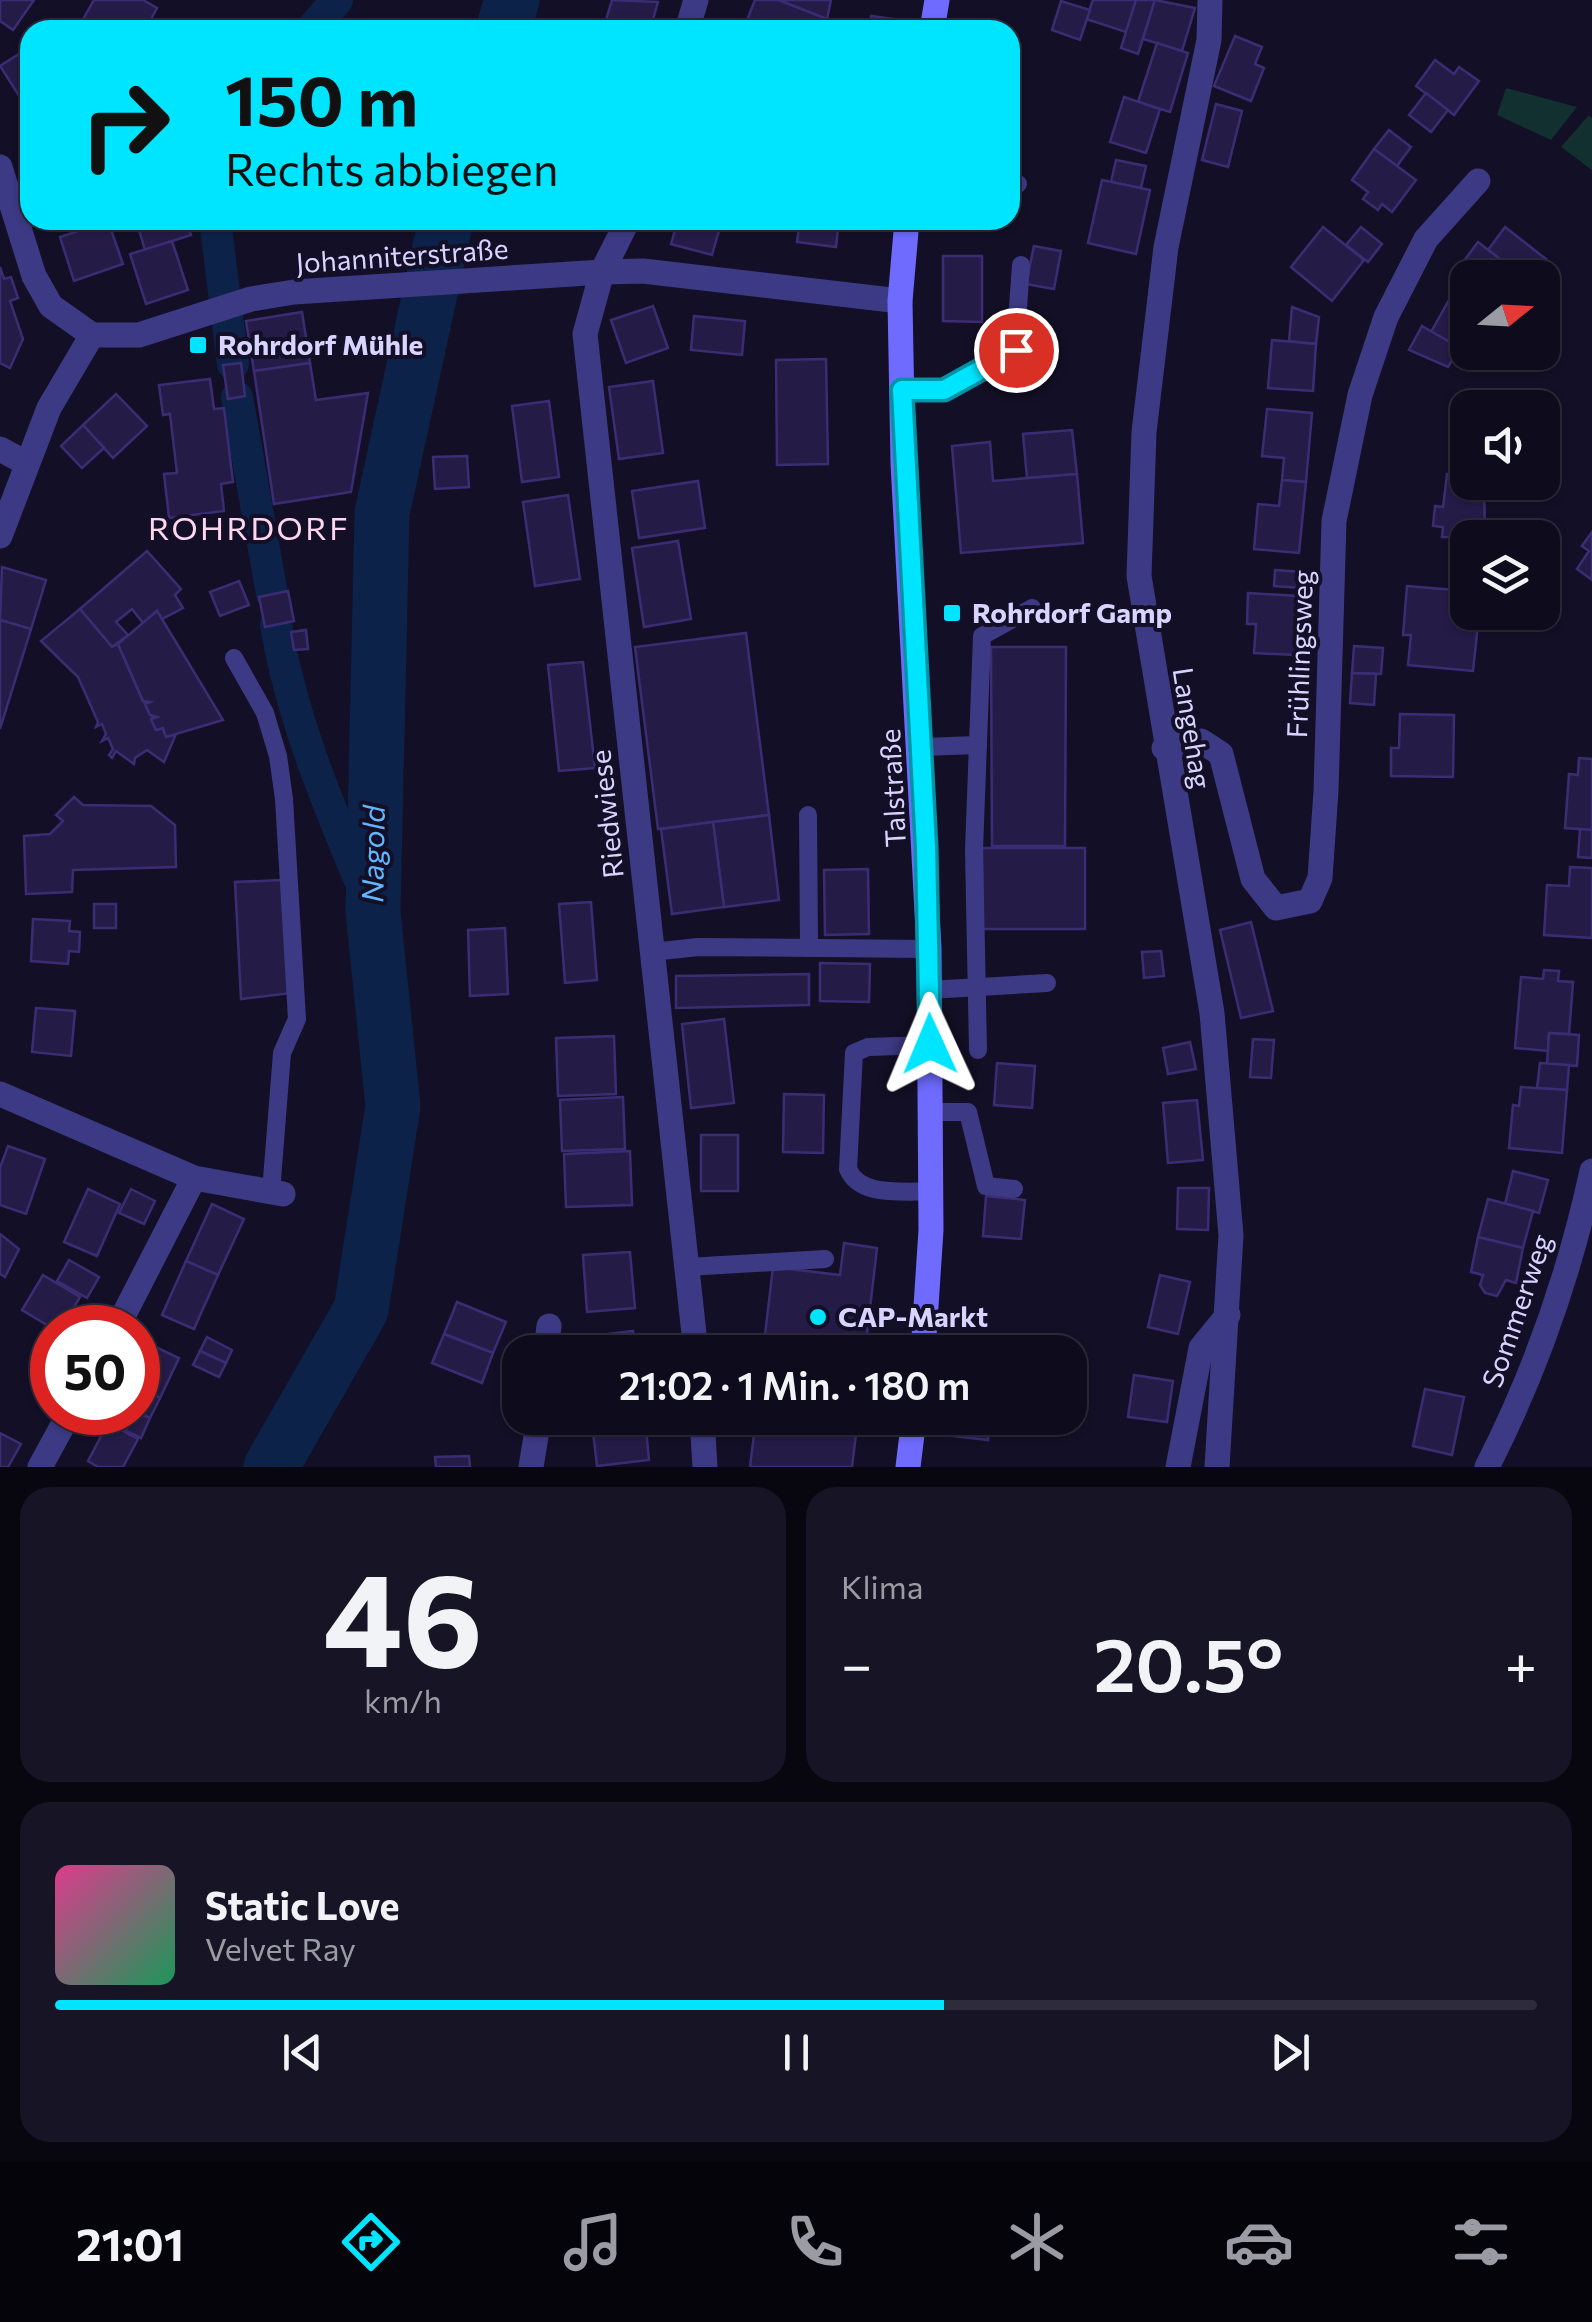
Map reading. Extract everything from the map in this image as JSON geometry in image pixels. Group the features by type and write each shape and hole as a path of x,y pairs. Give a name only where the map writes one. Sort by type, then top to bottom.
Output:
{"main road":[{"name":"Talstraße","path":"906,230 900,301 902,390 930,949 931,1192 924,1335"},
{"path":"908,1467 912,1435"}],"street":[{"name":"Langehag","path":"1210,0 1209,40 1166,247 1144,432 1139,576 1164,748 1212,1013 1232,1236 1217,1467"},
{"path":"0,167 34,276 51,306 92,335 49,408 0,536"},
{"name":"Frühlingsweg","path":"1164,748 1202,741 1221,754 1254,879 1276,908 1310,901 1320,878 1326,792 1334,522 1360,395 1386,317 1426,239 1478,181"},
{"name":"Riedwiese","path":"623,230 602,272 585,334 694,1335"},
{"name":"Johanniterstraße","path":"92,335 140,335 251,299 294,292 602,272 643,271 900,301"},
{"path":"0,449 26,464"},
{"path":"0,1094 194,1178 277,1193"},
{"name":"Sommerweg","path":"1488,1467 1512,1420 1552,1313 1592,1171"},
{"path":"128,1305 194,1178"},
{"path":"1178,1467 1201,1348 1228,1315"},
{"path":"548,1335 549,1326"},
{"path":"40,1467 57,1435"},
{"path":"531,1467 536,1435"},
{"path":"703,1435 706,1467"}],"lane":[{"path":"902,390 944,390 1016,350 1021,264"},
{"path":"978,1050 974,850 982,636 1032,608"},
{"path":"234,658 265,713 278,756 284,800 297,1018 282,1052 277,1193"},
{"path":"922,747 978,745"},
{"path":"808,815 809,948"},
{"path":"652,952 698,947 930,949"},
{"path":"930,990 1047,982"},
{"path":"930,1044 868,1047 854,1053 848,1169 853,1180 869,1189 931,1192"},
{"path":"930,1112 968,1112 986,1186 1014,1189"},
{"path":"687,1268 826,1259"}],"green space":[{"path":"1506,88 1577,107 1551,140 1497,115"},
{"path":"1589,115 1592,118 1592,170 1561,147"}],"building":[{"path":"0,0 34,0 13,30 0,21"},
{"path":"94,0 143,0 157,8 150,20 83,20"},
{"path":"612,0 658,2 653,20 606,20"},
{"path":"755,0 779,0 827,19 827,20 747,20"},
{"path":"779,0 831,0 827,19"},
{"path":"1093,0 1136,0 1126,32 1086,19"},
{"path":"1136,0 1155,0 1138,54 1121,48"},
{"path":"1155,0 1195,8 1182,51 1143,39"},
{"path":"1061,1 1090,10 1080,40 1052,30"},
{"path":"871,16 902,20 870,20"},
{"path":"1235,36 1262,47 1255,64 1264,68 1251,101 1214,86"},
{"path":"1157,43 1188,53 1170,112 1138,102"},
{"path":"20,53 20,97 0,66"},
{"path":"1435,60 1454,74 1459,67 1479,81 1454,115 1416,86"},
{"path":"1426,93 1448,110 1431,132 1409,115"},
{"path":"1124,97 1160,109 1146,153 1110,142"},
{"path":"1216,104 1242,111 1228,167 1202,160"},
{"path":"1389,130 1411,147 1397,166 1374,149"},
{"path":"1374,149 1416,180 1392,212 1382,204 1378,210 1363,199 1368,192 1352,180"},
{"path":"1116,160 1146,166 1141,188 1111,182"},
{"path":"1102,180 1150,190 1136,254 1088,243"},
{"path":"1323,227 1364,260 1332,301 1291,267"},
{"path":"1361,227 1382,244 1368,262 1346,245"},
{"path":"1505,227 1546,259 1499,260 1488,250"},
{"path":"81,230 111,230 123,264 74,281 60,237"},
{"path":"139,230 189,230 191,235 145,250"},
{"path":"675,230 719,230 712,255 671,244"},
{"path":"799,230 838,230 836,247 797,242"},
{"path":"172,241 188,290 146,304 130,254"},
{"path":"1478,242 1500,259 1499,260 1464,260"},
{"path":"1034,246 1061,251 1054,289 1026,284"},
{"path":"943,256 982,256 982,322 943,321"},
{"path":"0,267 4,279 11,277 18,298 10,301 23,339 10,368 0,363"},
{"path":"1450,298 1450,342 1431,332"},
{"path":"653,306 668,348 626,363 611,320"},
{"path":"1292,307 1319,317 1316,344 1289,341"},
{"path":"302,312 310,363 254,371 246,321"},
{"path":"694,316 745,321 742,355 691,350"},
{"path":"1422,326 1450,342 1450,364 1448,367 1409,350"},
{"path":"1272,340 1316,344 1313,391 1268,388"},
{"path":"826,359 828,464 777,465 776,360"},
{"path":"241,363 245,396 228,399 223,365"},
{"path":"310,363 316,400 368,393 351,492 274,504 254,371"},
{"path":"210,379 214,409 224,408 233,482 221,484 224,511 169,518 164,474 177,473 170,414 163,415 159,385"},
{"path":"653,381 663,453 619,459 609,387"},
{"path":"116,394 147,426 113,458 83,425"},
{"path":"549,401 559,477 522,482 512,406"},
{"path":"1267,409 1312,413 1306,482 1282,480 1284,458 1262,456"},
{"path":"83,425 104,448 82,468 61,446"},
{"path":"1072,430 1077,474 1027,478 1023,434"},
{"path":"990,442 993,481 1077,474 1083,543 961,553 952,446"},
{"path":"467,456 469,487 435,489 433,457"},
{"path":"1450,474 1450,500 1484,500 1485,520 1450,520 1450,537 1442,537 1443,527 1433,526 1435,506 1443,507"},
{"path":"1282,480 1306,482 1299,553 1254,549 1258,504 1279,506"},
{"path":"698,481 705,528 639,538 632,491"},
{"path":"568,495 580,579 535,586 523,502"},
{"path":"1592,532 1592,580 1577,569 1589,551 1582,546"},
{"path":"678,541 691,619 644,627 632,548"},
{"path":"147,551 181,589 175,595 183,608 162,619 157,611 143,623 132,609 116,622 128,635 112,647 80,609"},
{"path":"2,567 46,580 31,629 0,620"},
{"path":"1275,570 1303,572 1302,588 1274,586"},
{"path":"239,581 249,605 220,616 210,592"},
{"path":"1407,586 1450,590 1450,630 1477,630 1473,671 1408,665 1411,635 1403,635"},
{"path":"288,591 294,621 265,627 259,597"},
{"path":"1248,593 1298,596 1295,655 1254,653 1256,624 1247,624"},
{"path":"80,609 112,647 118,644 143,701 150,702 145,704 150,715 157,717 151,719 156,730 163,728 166,737 176,734 164,762 147,750 135,758 134,764 116,751 112,758 109,755 113,749 108,738 102,741 106,734 102,724 96,727 98,722 78,677 41,641"},
{"path":"157,611 223,720 166,737 163,728 156,730 151,719 157,717 150,715 145,704 150,702 143,701 118,644"},
{"path":"0,620 31,629 0,729"},
{"path":"306,630 308,649 294,650 291,632"},
{"path":"746,633 769,815 658,829 635,647"},
{"path":"1354,646 1383,648 1381,674 1352,673"},
{"path":"991,647 1066,647 1065,846 992,846"},
{"path":"583,662 595,768 559,771 548,665"},
{"path":"1352,673 1376,674 1374,705 1350,703"},
{"path":"1400,714 1454,715 1453,777 1391,776 1391,748 1399,748"},
{"path":"1579,758 1592,759 1592,830 1565,828 1569,774 1578,775"},
{"path":"74,797 83,805 151,806 175,825 176,867 73,870 72,892 26,894 24,836 50,834 63,821 56,815"},
{"path":"769,815 779,900 724,907 713,822"},
{"path":"713,822 724,907 672,914 661,829"},
{"path":"1580,829 1592,830 1592,858 1578,857"},
{"path":"982,848 1085,848 1085,929 982,929"},
{"path":"1570,867 1592,868 1592,938 1544,935 1547,885 1569,886"},
{"path":"868,869 869,934 825,935 824,870"},
{"path":"283,880 292,993 241,999 235,882"},
{"path":"591,902 597,980 565,983 559,904"},
{"path":"94,904 116,904 116,928 94,928"},
{"path":"33,919 70,921 69,931 80,932 79,952 69,951 68,964 31,961"},
{"path":"1251,922 1273,1011 1241,1018 1220,930"},
{"path":"505,928 508,994 470,996 468,930"},
{"path":"1161,951 1164,976 1144,978 1142,952"},
{"path":"820,963 870,964 869,1002 820,1001"},
{"path":"1544,970 1559,971 1558,981 1573,982 1569,1034 1549,1033 1548,1051 1515,1048 1521,977 1543,979"},
{"path":"809,974 809,1005 676,1008 676,976"},
{"path":"36,1008 75,1011 71,1056 32,1052"},
{"path":"724,1019 734,1103 691,1108 682,1024"},
{"path":"1549,1033 1579,1035 1577,1066 1547,1064"},
{"path":"614,1036 616,1094 558,1096 556,1038"},
{"path":"1253,1039 1274,1040 1271,1078 1250,1077"},
{"path":"1190,1042 1196,1069 1168,1074 1163,1048"},
{"path":"997,1063 1035,1066 1032,1108 994,1105"},
{"path":"1540,1063 1569,1065 1567,1090 1537,1088"},
{"path":"1521,1087 1567,1090 1562,1153 1509,1148 1513,1105 1519,1106"},
{"path":"784,1094 824,1095 823,1153 783,1152"},
{"path":"623,1097 625,1149 562,1151 560,1100"},
{"path":"1197,1100 1203,1160 1168,1163 1163,1103"},
{"path":"701,1135 738,1135 738,1191 701,1191"},
{"path":"8,1146 45,1159 26,1214 0,1205 0,1168"},
{"path":"630,1151 632,1205 566,1207 564,1154"},
{"path":"1513,1171 1548,1180 1539,1213 1505,1204"},
{"path":"1178,1188 1209,1188 1208,1230 1177,1229"},
{"path":"88,1189 120,1204 97,1256 64,1242"},
{"path":"131,1189 155,1201 144,1224 119,1213"},
{"path":"986,1196 1025,1200 1021,1239 983,1236"},
{"path":"1488,1199 1533,1211 1523,1248 1478,1237"},
{"path":"212,1204 244,1219 218,1275 186,1261"},
{"path":"0,1234 19,1249 5,1277 0,1274"},
{"path":"1478,1237 1523,1248 1516,1283 1506,1280 1497,1296 1485,1293 1480,1285 1483,1275 1471,1272"},
{"name":"CAP-Markt","path":"844,1243 877,1248 867,1335 765,1335 773,1267 840,1275"},
{"path":"630,1252 635,1308 587,1312 583,1255"},
{"path":"69,1260 99,1277 87,1298 57,1281"},
{"path":"186,1261 218,1275 194,1329 162,1315"},
{"path":"43,1275 80,1297 75,1305 30,1305 30,1315 22,1310"},
{"path":"1160,1275 1190,1282 1178,1334 1148,1327"},
{"path":"457,1302 506,1322 493,1353 444,1334"},
{"path":"633,1331 634,1335 599,1335"},
{"path":"444,1334 493,1353 482,1383 432,1363"},
{"path":"207,1337 232,1350 226,1363 200,1351"},
{"path":"160,1349 179,1358 160,1398"},
{"path":"200,1351 226,1363 219,1377 193,1365"},
{"path":"1134,1375 1173,1381 1167,1422 1128,1417"},
{"path":"1425,1389 1464,1397 1452,1455 1413,1446"},
{"path":"0,1433 21,1444 8,1467 0,1467"},
{"path":"102,1435 130,1435 138,1439 123,1467 98,1467 88,1461"},
{"path":"593,1435 647,1435 649,1460 597,1466"},
{"path":"754,1435 856,1435 852,1467 750,1467"},
{"path":"952,1435 988,1435 988,1440"},
{"path":"469,1456 470,1467 436,1467 435,1457"}],"waterway":[{"path":"320,20 337,0"},
{"name":"Nagold","path":"506,20 512,0"},
{"path":"216,230 233,364"},
{"name":"Nagold","path":"271,1467 361,1310 393,1106 373,912 382,513 444,230"},
{"path":"237,397 272,594"},
{"path":"276,625 304,735 373,912"}],"place":[{"name":"Rohrdorf Mühle","path":"198,345"},
{"name":"Rohrdorf Gamp","path":"952,613"},
{"name":"CAP-Markt","path":"818,1317"}],"district":[{"name":"ROHRDORF","path":"249,529"}],"route":[{"path":"930,1044 922,747 903,462 902,390 944,390 1016,350"}]}
